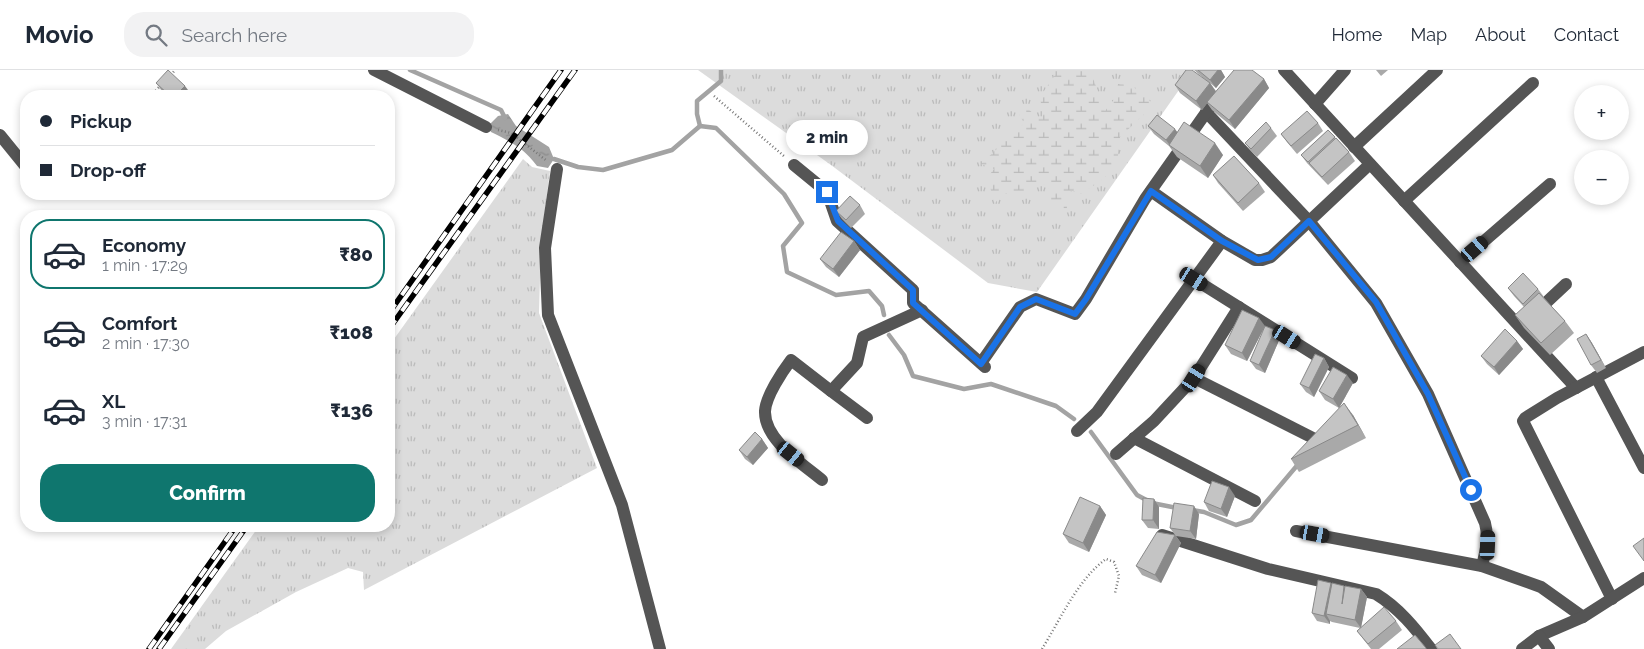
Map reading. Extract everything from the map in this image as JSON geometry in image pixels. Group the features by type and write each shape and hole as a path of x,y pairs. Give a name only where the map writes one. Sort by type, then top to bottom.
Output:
{"street":[{"path":"374,70 486,127"},
{"path":"1284,70 1576,388"},
{"path":"1315,104 1345,70"},
{"path":"1354,147 1437,70"},
{"path":"1404,201 1533,83"},
{"path":"794,165 827,192 838,221 913,290 913,303 983,365 1020,307 1036,299 1075,314 1151,191 1217,98"},
{"path":"1206,112 1309,221 1376,302 1428,394 1485,523 1488,545 1482,566"},
{"path":"0,135 20,159"},
{"path":"1151,191 1222,241 1255,260 1262,260 1271,257 1370,164"},
{"path":"557,169 545,248 548,315 622,505 660,649"},
{"path":"1460,262 1550,184"},
{"path":"1078,431 1098,412 1222,241"},
{"path":"1194,279 1352,378"},
{"path":"1520,327 1566,284"},
{"path":"1116,454 1154,421 1194,378 1239,307"},
{"path":"831,391 857,363 863,337 922,310"},
{"path":"1612,599 1523,421 1557,398 1644,352"},
{"path":"822,480 771,435 765,411 773,386 791,360 867,418"},
{"path":"1596,377 1644,468"},
{"path":"1194,378 1313,438"},
{"path":"1134,438 1256,501"},
{"path":"1296,531 1482,566 1541,587 1583,617"},
{"path":"1160,534 1268,569 1376,594 1387,600 1407,618 1431,649"},
{"path":"1522,649 1539,636 1583,617 1644,578"},
{"path":"1539,636 1549,649"}],"path":[{"path":"169,76 175,70"},
{"path":"157,90 163,83"},
{"path":"714,96 794,165"},
{"path":"486,127 511,133 557,169"},
{"path":"1042,649 1079,588 1096,566 1106,559 1114,562 1119,576 1115,593"}],"green space":[{"path":"698,70 1193,70 1037,292 988,283 831,165"},
{"path":"1045,70 1090,70 1105,111 1116,97 1118,84 1134,85 1136,92 1146,95 1153,106 1120,137 1119,151 1112,170 1077,196 1078,191 1070,191 1064,216 1047,198 1052,192 1044,184 1034,188 1027,185 1027,195 1016,197 1012,192 1002,195 995,203 987,178 994,169 981,164 1001,145 1001,135 1017,131 1024,123 1019,114 1026,107 1037,117 1043,117 1040,97 1055,75"},
{"path":"523,159 532,167 550,171 541,243 539,313 597,468 364,590 363,572 348,568 296,592 226,631 205,649 171,649 255,532 395,532 395,338"}],"water":[{"path":"508,114 516,126 549,147 554,159 548,168 537,166 522,150 491,132 488,126 498,116"}],"building":[{"path":"168,70 185,86 181,90 164,90 156,83"},
{"path":"1186,70 1192,70 1210,83 1196,101 1175,85"},
{"path":"1198,70 1218,70 1210,80"},
{"path":"1234,70 1252,70 1264,79 1229,120 1207,102"},
{"path":"1307,111 1318,123 1291,146 1281,134"},
{"path":"1157,115 1175,129 1166,140 1148,126"},
{"path":"1184,122 1215,143 1200,166 1169,145"},
{"path":"1266,122 1271,128 1251,149 1245,143"},
{"path":"1328,130 1335,137 1308,162 1301,155"},
{"path":"1336,138 1349,152 1322,177 1309,163"},
{"path":"1234,156 1259,183 1238,203 1213,175"},
{"path":"850,196 860,205 846,220 836,211"},
{"path":"841,232 854,241 833,269 820,259"},
{"path":"1523,273 1538,289 1523,304 1508,288"},
{"path":"1539,293 1565,321 1541,343 1515,315"},
{"path":"1242,310 1259,318 1242,353 1225,345"},
{"path":"1265,326 1275,330 1259,365 1250,361"},
{"path":"1505,329 1517,341 1494,367 1481,356"},
{"path":"1586,334 1601,360 1591,365 1577,339"},
{"path":"1315,354 1324,358 1309,388 1300,384"},
{"path":"1333,367 1347,375 1333,399 1319,391"},
{"path":"1344,403 1358,425 1291,459"},
{"path":"755,432 762,439 747,457 739,450"},
{"path":"1212,481 1229,487 1221,509 1204,502"},
{"path":"1080,497 1100,506 1083,543 1063,534"},
{"path":"1143,498 1154,499 1153,520 1142,520"},
{"path":"1174,503 1194,506 1190,531 1170,528"},
{"path":"1157,532 1175,535 1155,575 1136,566"},
{"path":"1644,538 1644,561 1633,546"},
{"path":"1318,580 1331,583 1324,616 1312,613"},
{"path":"1332,583 1344,586 1342,604 1345,586 1361,589 1355,620 1326,614"},
{"path":"1384,607 1396,621 1368,644 1357,631"},
{"path":"1450,634 1461,649 1438,649 1435,645"},
{"path":"1415,635 1426,649 1397,649"}],"waterway":[{"path":"410,70 501,110 505,118"},
{"path":"700,126 697,114 697,101 721,81 721,70"},
{"path":"554,159 578,167 603,170 672,150 700,126 716,128 784,194 802,223 783,246 787,272 836,295 869,291 882,306 884,315"},
{"path":"889,335 904,355 913,376 964,389 991,384 1056,406 1074,419"},
{"path":"1091,432 1137,495 1152,503 1177,508"},
{"path":"1192,510 1204,512 1236,525 1251,520 1300,462"}],"railway":[{"path":"395,305 561,70"},
{"path":"395,321 575,70"},
{"path":"149,649 232,532"},
{"path":"159,649 243,532"}],"route":[{"path":"827,192 838,221 913,290 913,303 981,364 1020,307 1036,299 1075,314 1151,191 1222,241 1255,260 1271,257 1309,221 1376,302 1428,394 1471,490"}]}
